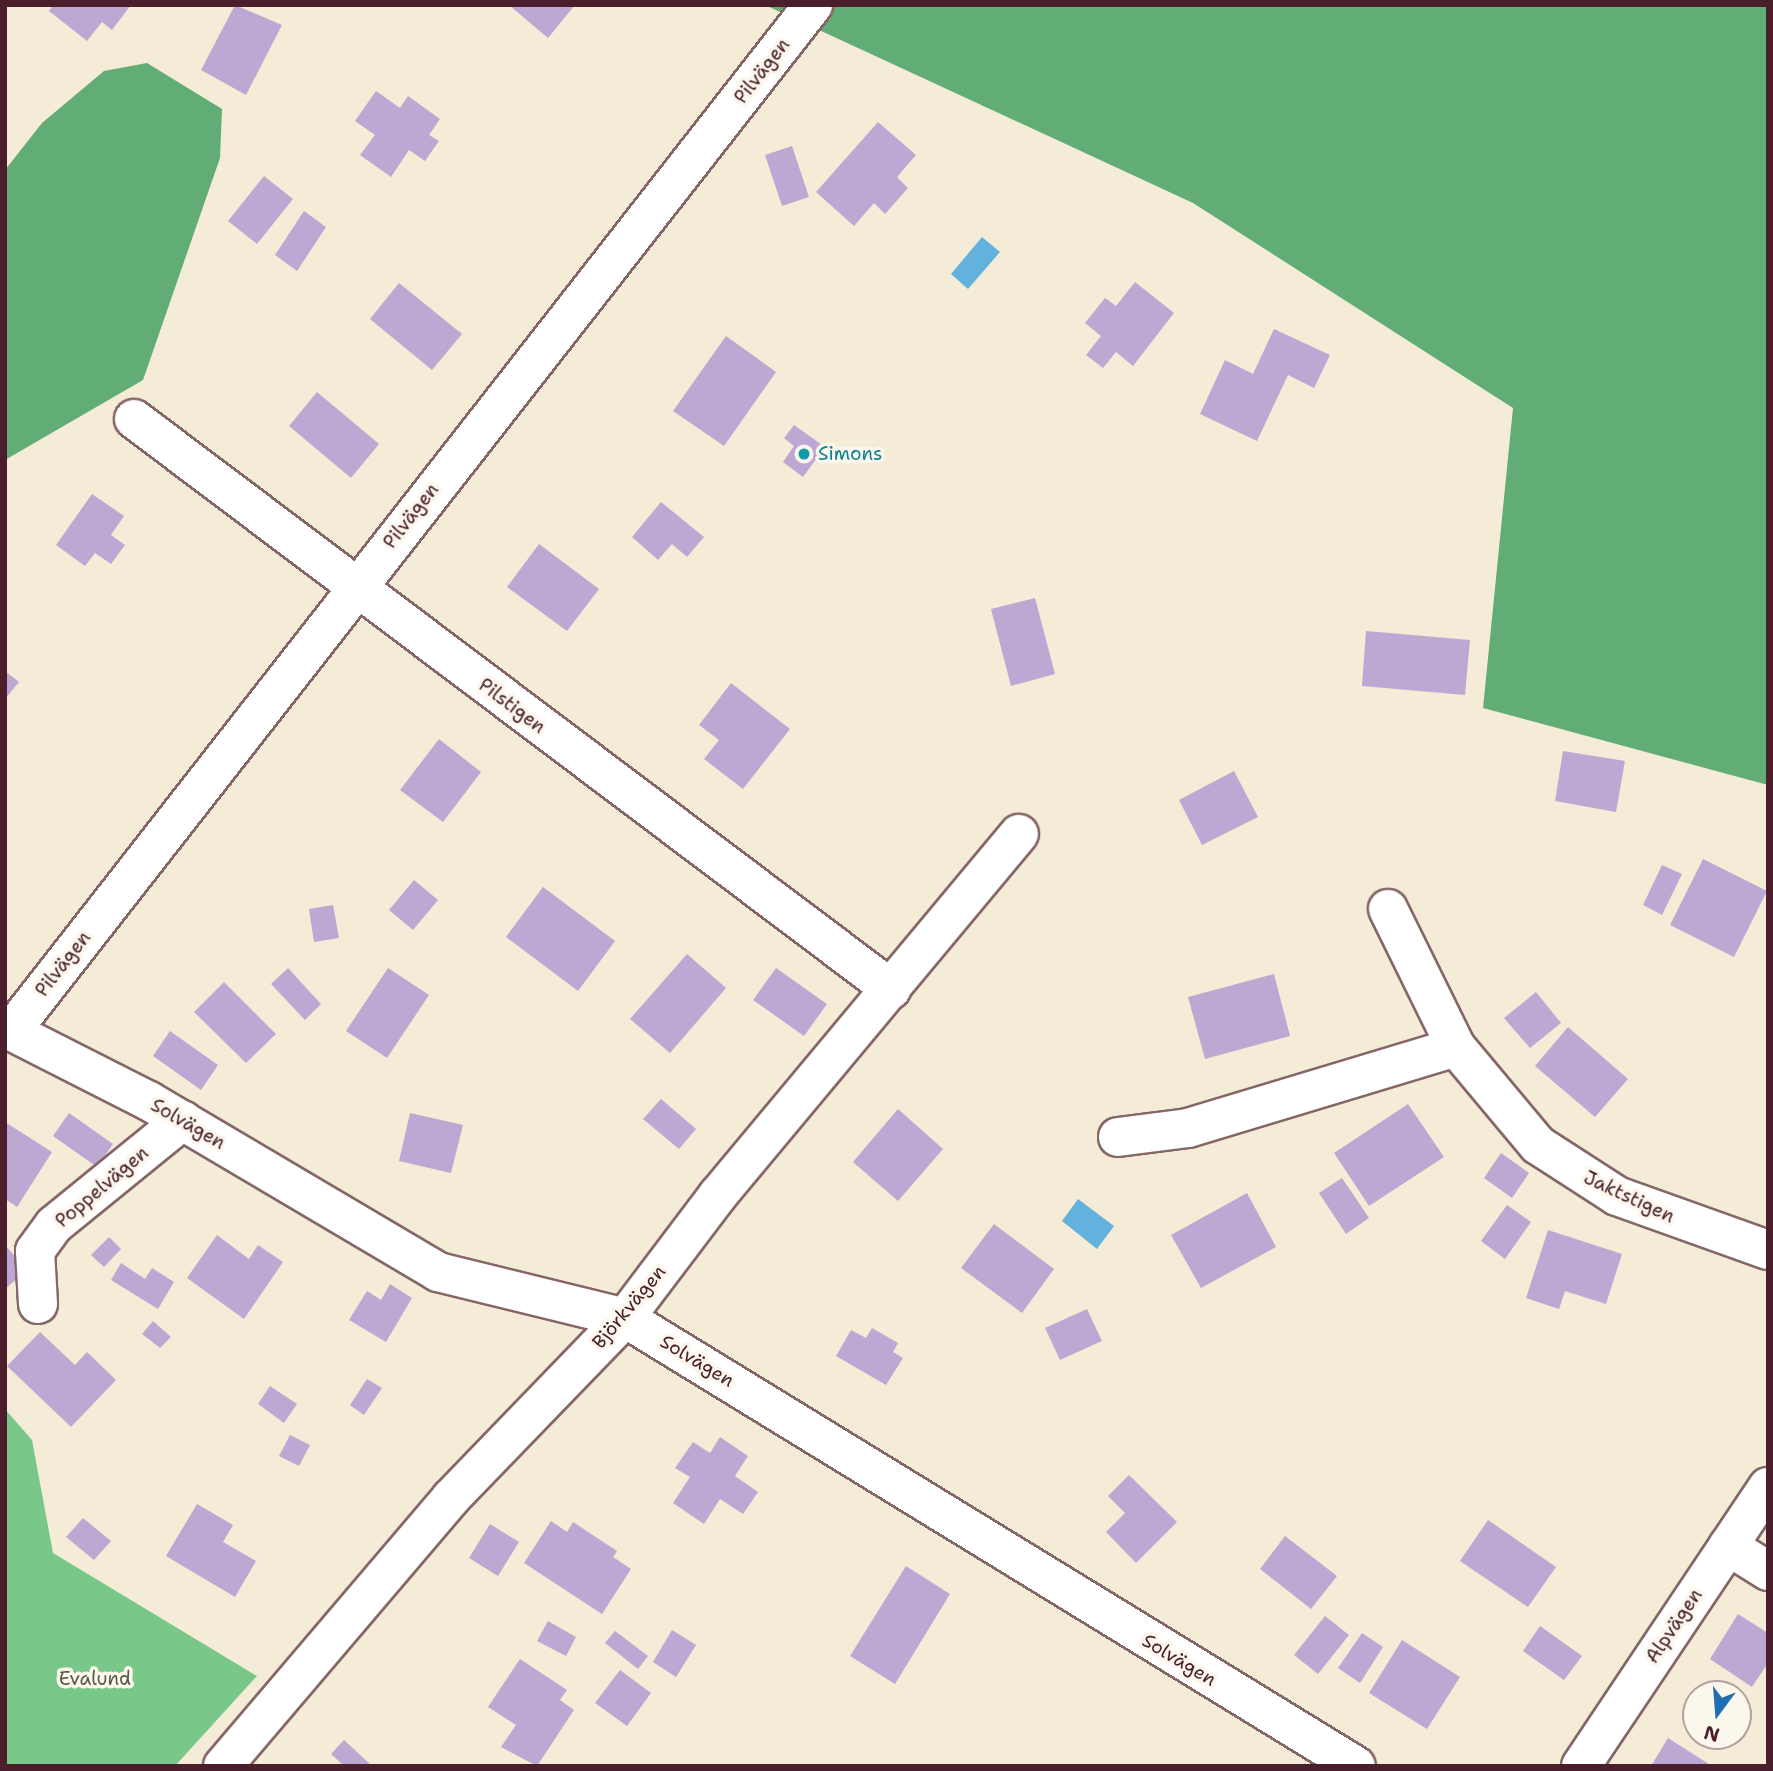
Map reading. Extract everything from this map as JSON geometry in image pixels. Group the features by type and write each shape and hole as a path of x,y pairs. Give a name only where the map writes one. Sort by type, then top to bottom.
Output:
{"street":[{"name":"Pilvägen","path":"8,1029 813,5"},
{"name":"Pilstigen","path":"134,419 891,989"},
{"name":"Björkvägen","path":"223,1766 451,1498 625,1318 718,1195 1019,834"},
{"name":"Jaktstigen","path":"1388,909 1456,1047 1538,1145 1575,1172 1669,1217 1768,1250"},
{"name":"Solvägen","path":"8,1029 183,1120 438,1272 625,1318 1356,1766"},
{"path":"1118,1137 1188,1128 1456,1047"},
{"name":"Poppelvägen","path":"38,1304 35,1251 54,1225 183,1120"},
{"name":"Alpvägen","path":"1581,1766 1768,1488"},
{"path":"1728,1546 1768,1571"}],"green space":[{"path":"765,5 1768,5 1768,785 1483,708 1513,408 1193,203"},
{"path":"147,63 222,109 220,158 143,380 5,460 5,170 42,123 104,71"},
{"name":"Evalund","path":"5,1409 32,1440 53,1553 257,1676 175,1766 5,1766"}],"water":[{"path":"982,237 1000,252 968,289 951,274"},
{"path":"1078,1199 1114,1226 1097,1249 1062,1221"}],"building":[{"path":"53,5 131,5 112,30 102,22 87,41 49,11"},
{"path":"235,5 282,25 246,95 201,70"},
{"path":"509,5 575,5 548,38"},
{"path":"376,91 400,108 408,96 440,119 429,135 439,141 425,161 409,150 391,177 360,155 375,135 355,121"},
{"path":"878,122 916,155 897,177 908,188 885,214 874,203 854,226 816,192"},
{"path":"792,146 809,197 782,206 765,155"},
{"path":"264,176 293,199 257,244 228,221"},
{"path":"304,211 326,227 297,271 275,255"},
{"path":"1135,282 1174,313 1133,366 1116,352 1103,368 1086,355 1101,336 1085,323 1105,298 1116,306"},
{"path":"399,283 462,334 432,370 370,319"},
{"path":"1274,329 1330,355 1314,388 1288,375 1257,441 1200,414 1225,360 1253,374"},
{"path":"726,336 776,372 724,446 673,411"},
{"path":"317,392 379,444 351,478 289,426"},
{"name":"Simons","path":"794,425 825,447 803,477 783,462 794,446 784,438"},
{"path":"92,494 124,516 111,535 125,545 111,564 95,553 85,566 56,545"},
{"path":"661,502 704,537 687,557 672,544 658,560 632,537"},
{"path":"539,544 599,589 567,631 507,587"},
{"path":"1035,598 1055,674 1011,686 991,609"},
{"path":"1366,631 1470,640 1465,695 1362,686"},
{"path":"5,671 19,682 5,699"},
{"path":"731,683 790,729 743,789 704,759 719,740 699,725"},
{"path":"439,739 481,772 443,822 400,790"},
{"path":"1563,751 1625,761 1616,812 1555,801"},
{"path":"1234,771 1258,817 1202,845 1179,800"},
{"path":"1703,859 1767,891 1734,957 1670,925"},
{"path":"1662,865 1682,874 1662,915 1643,905"},
{"path":"414,880 438,900 413,930 389,910"},
{"path":"543,887 615,941 578,991 506,937"},
{"path":"333,905 339,938 314,942 309,909"},
{"path":"687,954 726,988 670,1053 630,1019"},
{"path":"288,968 321,1004 305,1020 271,984"},
{"path":"388,968 429,995 387,1058 346,1031"},
{"path":"776,968 827,1004 804,1036 753,1000"},
{"path":"1274,974 1290,1036 1205,1059 1188,997"},
{"path":"224,982 276,1034 246,1063 194,1012"},
{"path":"1536,992 1561,1023 1530,1048 1504,1018"},
{"path":"1568,1027 1628,1079 1595,1117 1535,1066"},
{"path":"170,1031 218,1065 201,1090 153,1056"},
{"path":"661,1099 696,1129 679,1149 643,1119"},
{"path":"1408,1104 1444,1157 1369,1206 1334,1153"},
{"path":"898,1109 943,1149 898,1201 853,1162"},
{"path":"69,1113 113,1144 97,1167 53,1136"},
{"path":"410,1113 463,1125 451,1173 399,1161"},
{"path":"5,1122 52,1152 17,1207 5,1199"},
{"path":"1501,1153 1529,1173 1512,1198 1484,1178"},
{"path":"1342,1178 1369,1218 1346,1234 1319,1193"},
{"path":"1247,1193 1276,1247 1201,1288 1171,1235"},
{"path":"1507,1205 1531,1222 1505,1259 1481,1241"},
{"path":"994,1224 1054,1269 1022,1313 961,1268"},
{"path":"1548,1230 1622,1254 1606,1304 1565,1291 1559,1309 1526,1298"},
{"path":"217,1235 249,1259 258,1245 283,1262 244,1319 187,1278"},
{"path":"109,1237 121,1249 104,1267 91,1255"},
{"path":"5,1245 27,1270 5,1289"},
{"path":"121,1263 145,1279 152,1268 174,1282 158,1309 111,1280"},
{"path":"390,1284 412,1298 386,1342 349,1320 367,1291 381,1300"},
{"path":"1087,1309 1102,1341 1060,1360 1045,1328"},
{"path":"153,1321 171,1337 160,1348 142,1334"},
{"path":"872,1328 898,1343 893,1352 903,1358 886,1385 836,1356 851,1330 866,1338"},
{"path":"40,1332 75,1365 87,1352 116,1380 71,1427 7,1366"},
{"path":"367,1379 382,1388 364,1415 350,1405"},
{"path":"270,1386 297,1404 284,1423 258,1404"},
{"path":"290,1435 310,1445 299,1466 279,1456"},
{"path":"720,1437 748,1456 735,1476 758,1492 743,1514 720,1499 704,1524 673,1503 690,1477 675,1468 693,1442 710,1453"},
{"path":"1129,1475 1177,1522 1136,1563 1106,1532 1125,1513 1108,1496"},
{"path":"197,1504 233,1525 223,1542 256,1561 235,1597 166,1556"},
{"path":"83,1518 111,1541 94,1560 66,1537"},
{"path":"1488,1520 1556,1567 1528,1607 1460,1561"},
{"path":"551,1521 567,1532 573,1522 617,1551 613,1557 631,1569 602,1614 524,1563"},
{"path":"490,1524 519,1542 498,1576 469,1558"},
{"path":"1285,1536 1337,1576 1311,1609 1260,1569"},
{"path":"906,1566 950,1594 895,1684 850,1656"},
{"path":"1738,1614 1768,1633 1768,1663 1752,1687 1752,1680 1742,1680 1710,1659"},
{"path":"1325,1616 1349,1635 1318,1674 1294,1655"},
{"path":"548,1621 576,1637 566,1656 537,1641"},
{"path":"1540,1626 1582,1656 1564,1680 1523,1651"},
{"path":"672,1630 696,1645 676,1677 653,1662"},
{"path":"615,1631 648,1656 638,1669 605,1643"},
{"path":"1362,1633 1383,1647 1360,1683 1338,1668"},
{"path":"1402,1640 1460,1677 1427,1729 1369,1693"},
{"path":"520,1659 567,1690 560,1700 574,1710 537,1766 501,1747 516,1725 488,1707"},
{"path":"620,1670 651,1693 627,1726 595,1703"},
{"path":"1668,1738 1682,1747 1682,1750 1687,1750 1712,1766 1651,1766"},
{"path":"344,1740 370,1764 368,1766 344,1766 331,1754"}],"place":[{"name":"Simons","path":"804,454"}]}
